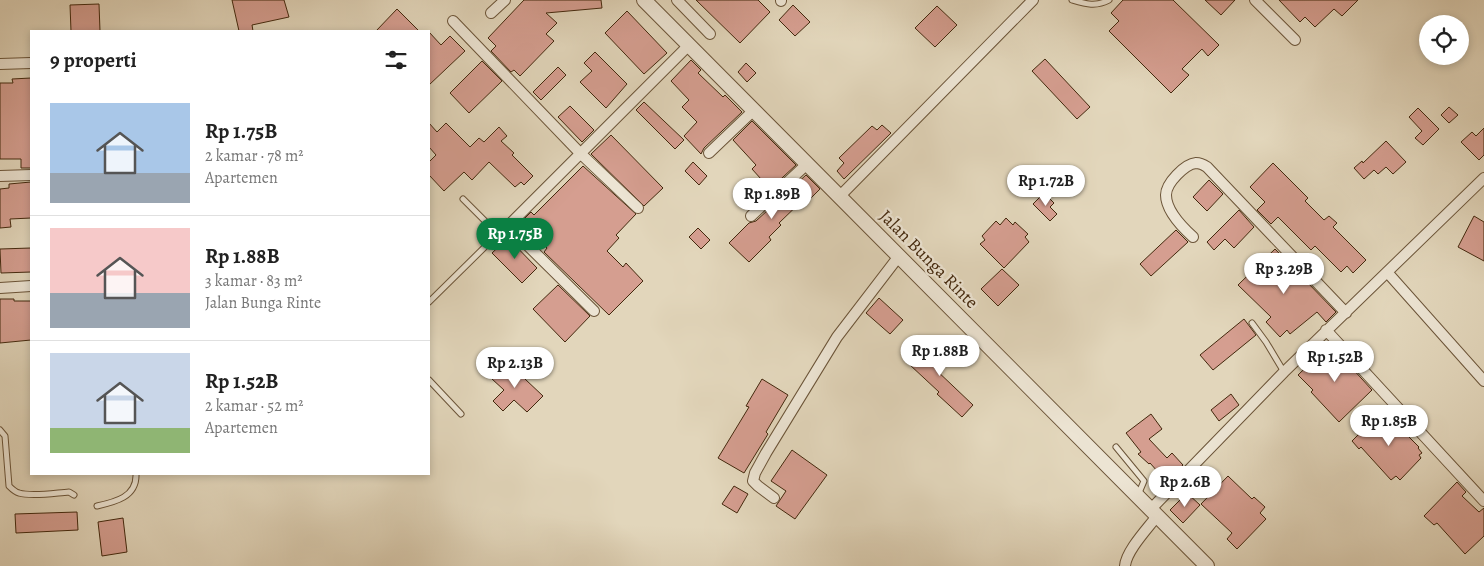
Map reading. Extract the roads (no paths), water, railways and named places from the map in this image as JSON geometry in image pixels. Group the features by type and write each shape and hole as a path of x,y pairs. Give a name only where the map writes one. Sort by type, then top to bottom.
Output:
{"street":[{"path":"491,13 505,0"},
{"name":"Jalan Bunga Rinte","path":"644,0 1207,566"},
{"path":"677,0 710,34"},
{"path":"840,196 1033,0"},
{"path":"1255,0 1295,40"},
{"path":"453,21 580,153 638,208"},
{"path":"498,234 689,45"},
{"path":"0,64 30,63"},
{"path":"709,153 754,110"},
{"path":"1193,237 1179,224 1167,202 1166,194 1168,186 1174,178 1187,166 1195,163 1207,167 1346,313"},
{"path":"751,216 807,164"},
{"path":"0,176 30,175"},
{"path":"1125,566 1125,562 1133,547 1154,512 1284,372 1484,178"},
{"path":"508,226 594,311"},
{"path":"774,498 754,481 755,473 766,452 838,337 899,256"},
{"path":"1387,272 1484,381"},
{"path":"0,288 30,286"},
{"path":"1326,330 1484,501"}],"lane":[{"path":"1072,0 1088,5 1102,4 1109,0"},
{"path":"430,301 498,234 463,199"},
{"path":"1252,323 1284,372"},
{"path":"430,381 461,414"},
{"path":"0,430 5,436 9,486 14,491 28,494 69,492 74,495"},
{"path":"1116,447 1144,481 1138,496"},
{"path":"97,506 126,496 133,489 136,475"}]}
